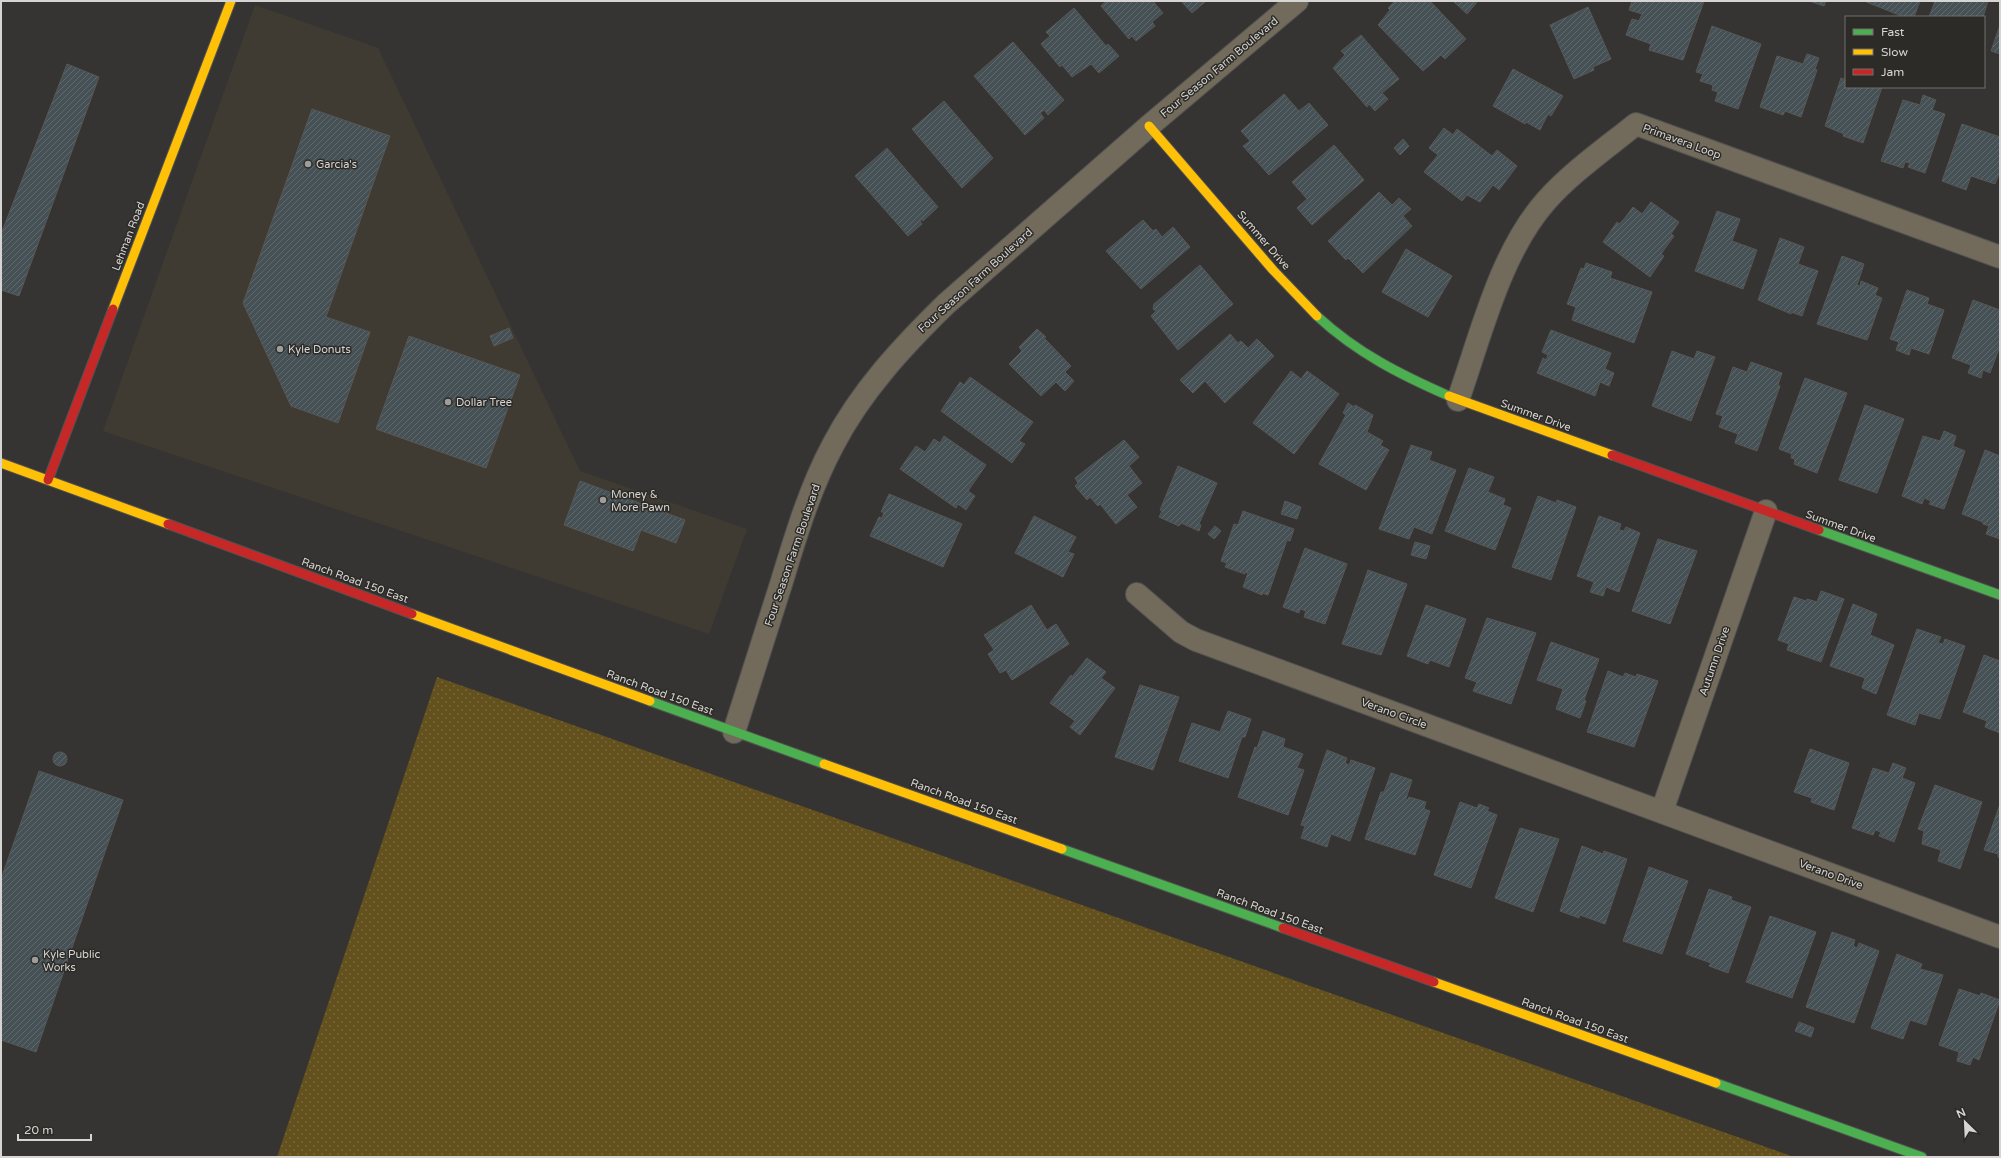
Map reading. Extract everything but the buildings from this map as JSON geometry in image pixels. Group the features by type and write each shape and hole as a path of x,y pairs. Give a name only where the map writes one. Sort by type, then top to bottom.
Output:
{"main road":[{"name":"Lehman Road","path":"48,480 231,1"},
{"name":"Summer Drive","path":"1149,126 1298,298 1329,327 1357,349 1386,367 1458,400 2000,595"},
{"name":"Ranch Road 150 East","path":"1,463 734,732 1922,1157"}],"street":[{"name":"Four Season Farm Boulevard","path":"734,732 799,528 815,483 833,445 852,413 879,376 916,334 946,304 1149,126 1297,1"},
{"name":"Primavera Loop","path":"1458,400 1496,292 1525,230 1546,202 1574,173 1636,124 2000,258"},
{"name":"Autumn Drive","path":"1662,811 1766,512"},
{"name":"Verano Circle","path":"1137,594 1181,632 1196,640 1662,811"},
{"name":"Verano Drive","path":"1662,811 2000,937"}],"shaded area":[{"path":"255,5 378,48 580,471 747,529 709,634 103,431"},
{"path":"437,677 1794,1157 277,1157"}],"traffic: fast":[{"path":"1317,316 1348,341 1380,362 1449,396"},
{"path":"1819,530 2000,595"},
{"path":"650,701 824,764"},
{"path":"1062,849 1283,928"},
{"path":"1716,1083 1922,1157"}],"traffic: slow":[{"path":"113,309 231,1"},
{"path":"1149,126 1273,270 1317,316"},
{"path":"1449,396 1612,455"},
{"path":"1,463 168,524"},
{"path":"412,614 650,701"},
{"path":"824,764 1062,849"},
{"path":"1434,982 1716,1083"}],"traffic: jam":[{"path":"48,480 113,309"},
{"path":"1612,455 1819,530"},
{"path":"168,524 412,614"},
{"path":"1283,928 1434,982"}],"place":[{"name":"Garcia's","path":"308,164"},
{"name":"Kyle Donuts","path":"280,349"},
{"name":"Dollar Tree","path":"448,402"},
{"name":"Money & More Pawn","path":"603,500"},
{"name":"Kyle Public Works","path":"35,960"}]}
